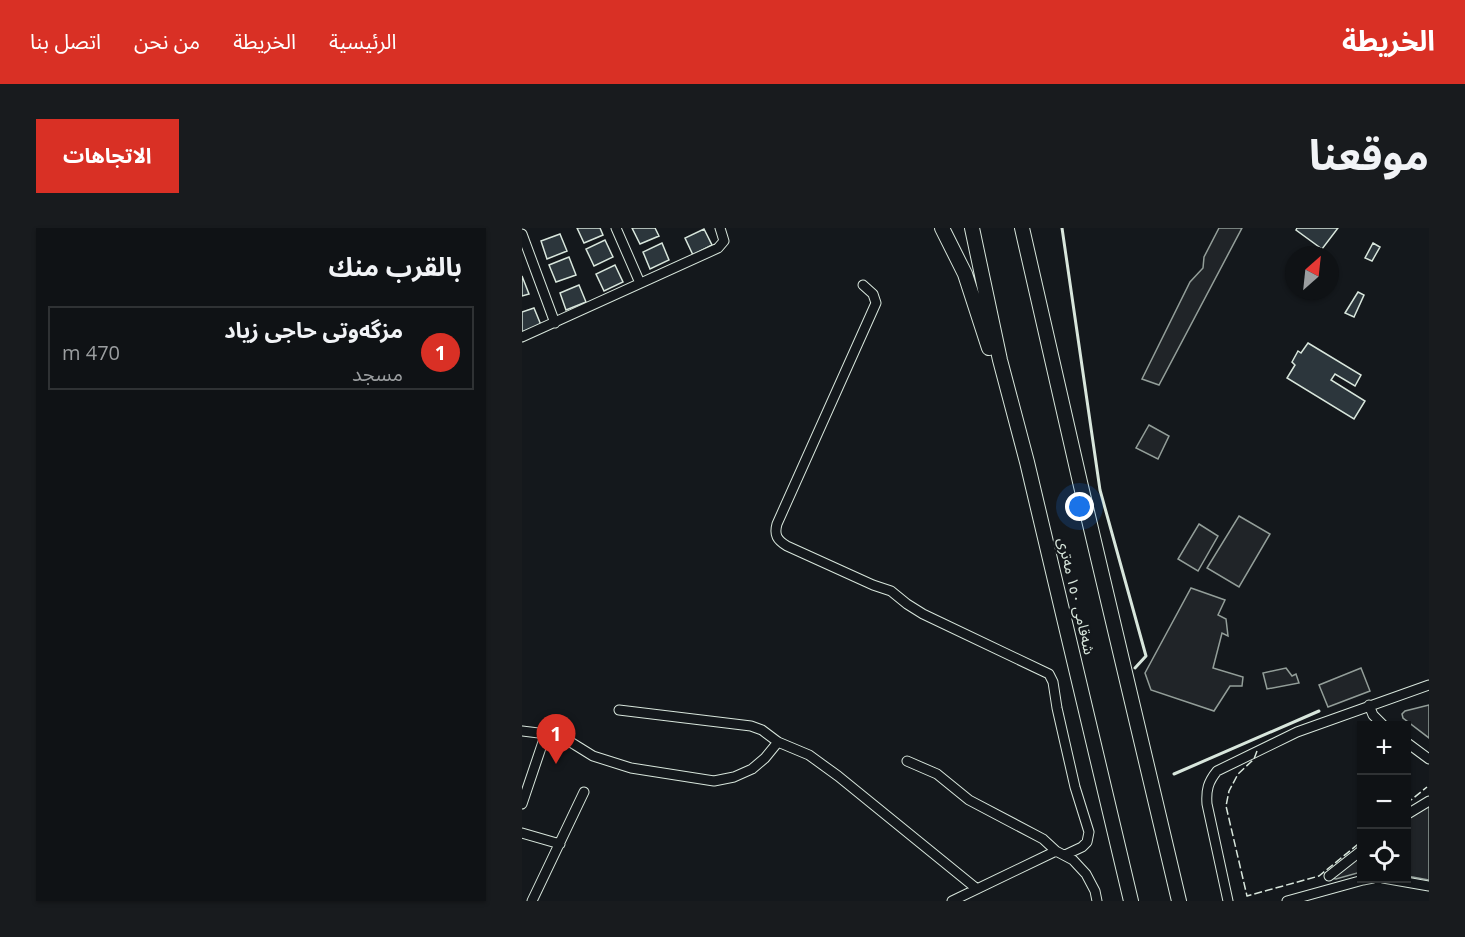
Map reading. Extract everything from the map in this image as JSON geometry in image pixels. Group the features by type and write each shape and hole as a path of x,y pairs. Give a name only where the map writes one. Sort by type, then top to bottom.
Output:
{"highway":[{"path":"942,228 972,293 1027,462"},
{"name":"شەقامی ١٥٠ مەتری","path":"972,228 1000,360 1027,462 1131,901"},
{"name":"شەقامی ١٥٠ مەتری","path":"1023,228 1080,482 1179,901"}],"street":[{"path":"616,228 640,283"},
{"path":"522,337 718,248 724,241 724,234 720,228"},
{"path":"522,234 555,322"},
{"path":"863,285 873,294 876,303 777,524 775,531 777,537 797,551 891,591 912,608 1049,674 1053,682 1075,787 1089,832 1087,842 1082,847 1061,853 952,901"},
{"path":"1227,901 1206,792 1210,780 1217,771 1297,732 1429,685"},
{"path":"1369,705 1378,721"},
{"path":"619,710 751,726 762,730 778,742 809,755 838,776 977,889"},
{"path":"522,731 546,733 564,738 593,756 631,768 714,782 752,769 778,742"},
{"path":"522,804 546,733"},
{"path":"1411,745 1429,759"},
{"path":"907,761 937,774 969,800 1043,839 1080,866 1095,891 1097,901"},
{"path":"532,901 584,792"},
{"path":"1411,812 1429,801"},
{"path":"522,833 560,844"},
{"path":"1329,876 1357,854"},
{"path":"1287,901 1357,882"},
{"path":"1409,883 1429,886"}],"shaded area":[{"path":"1219,228 1242,228 1159,385 1142,379 1190,282 1203,268 1204,257"},
{"path":"1149,425 1169,436 1158,459 1136,448"},
{"path":"1239,516 1270,534 1239,587 1207,568"},
{"path":"1199,524 1218,536 1198,571 1178,559"},
{"path":"1191,588 1225,600 1218,615 1226,619 1228,636 1222,633 1213,668 1243,677 1242,686 1230,686 1214,711 1151,690 1145,673"},
{"path":"1286,668 1292,676 1296,674 1299,683 1267,689 1263,673"},
{"path":"1361,668 1370,691 1328,707 1319,685"},
{"path":"1429,705 1429,738 1411,724 1411,721 1403,718 1402,714 1405,711"},
{"path":"1427,805 1429,806 1429,880 1411,877 1411,817"},
{"path":"1357,857 1357,873 1336,879 1330,878"}],"building":[{"path":"577,228 600,228 603,235 584,243"},
{"path":"632,228 655,228 659,236 640,244"},
{"path":"1297,228 1338,228 1324,246 1318,246 1296,230"},
{"path":"704,229 712,245 693,255 685,238"},
{"path":"560,234 567,251 547,259 541,241"},
{"path":"605,240 613,257 594,266 586,249"},
{"path":"662,243 669,260 650,269 643,252"},
{"path":"1373,243 1380,247 1372,261 1365,258"},
{"path":"569,257 576,275 556,282 549,265"},
{"path":"615,265 623,282 604,291 596,274"},
{"path":"522,276 529,294 522,296"},
{"path":"579,285 586,302 566,310 560,293"},
{"path":"1358,292 1364,295 1354,317 1345,313"},
{"path":"534,308 541,325 522,332 522,312"},
{"path":"1308,343 1361,375 1355,386 1335,374 1331,380 1365,401 1354,419 1287,378 1295,365 1292,362 1298,351 1301,353"}],"fence":[{"path":"1257,751 1254,759 1238,774 1229,791 1226,806 1247,896 1319,876 1357,845"},
{"path":"1411,800 1427,787"}],"wall":[{"path":"1062,228 1100,490 1146,656 1135,668"},
{"path":"1174,774 1319,711"}],"place":[{"name":"مزگەوتی حاجی زیاد","path":"556,764"}]}
